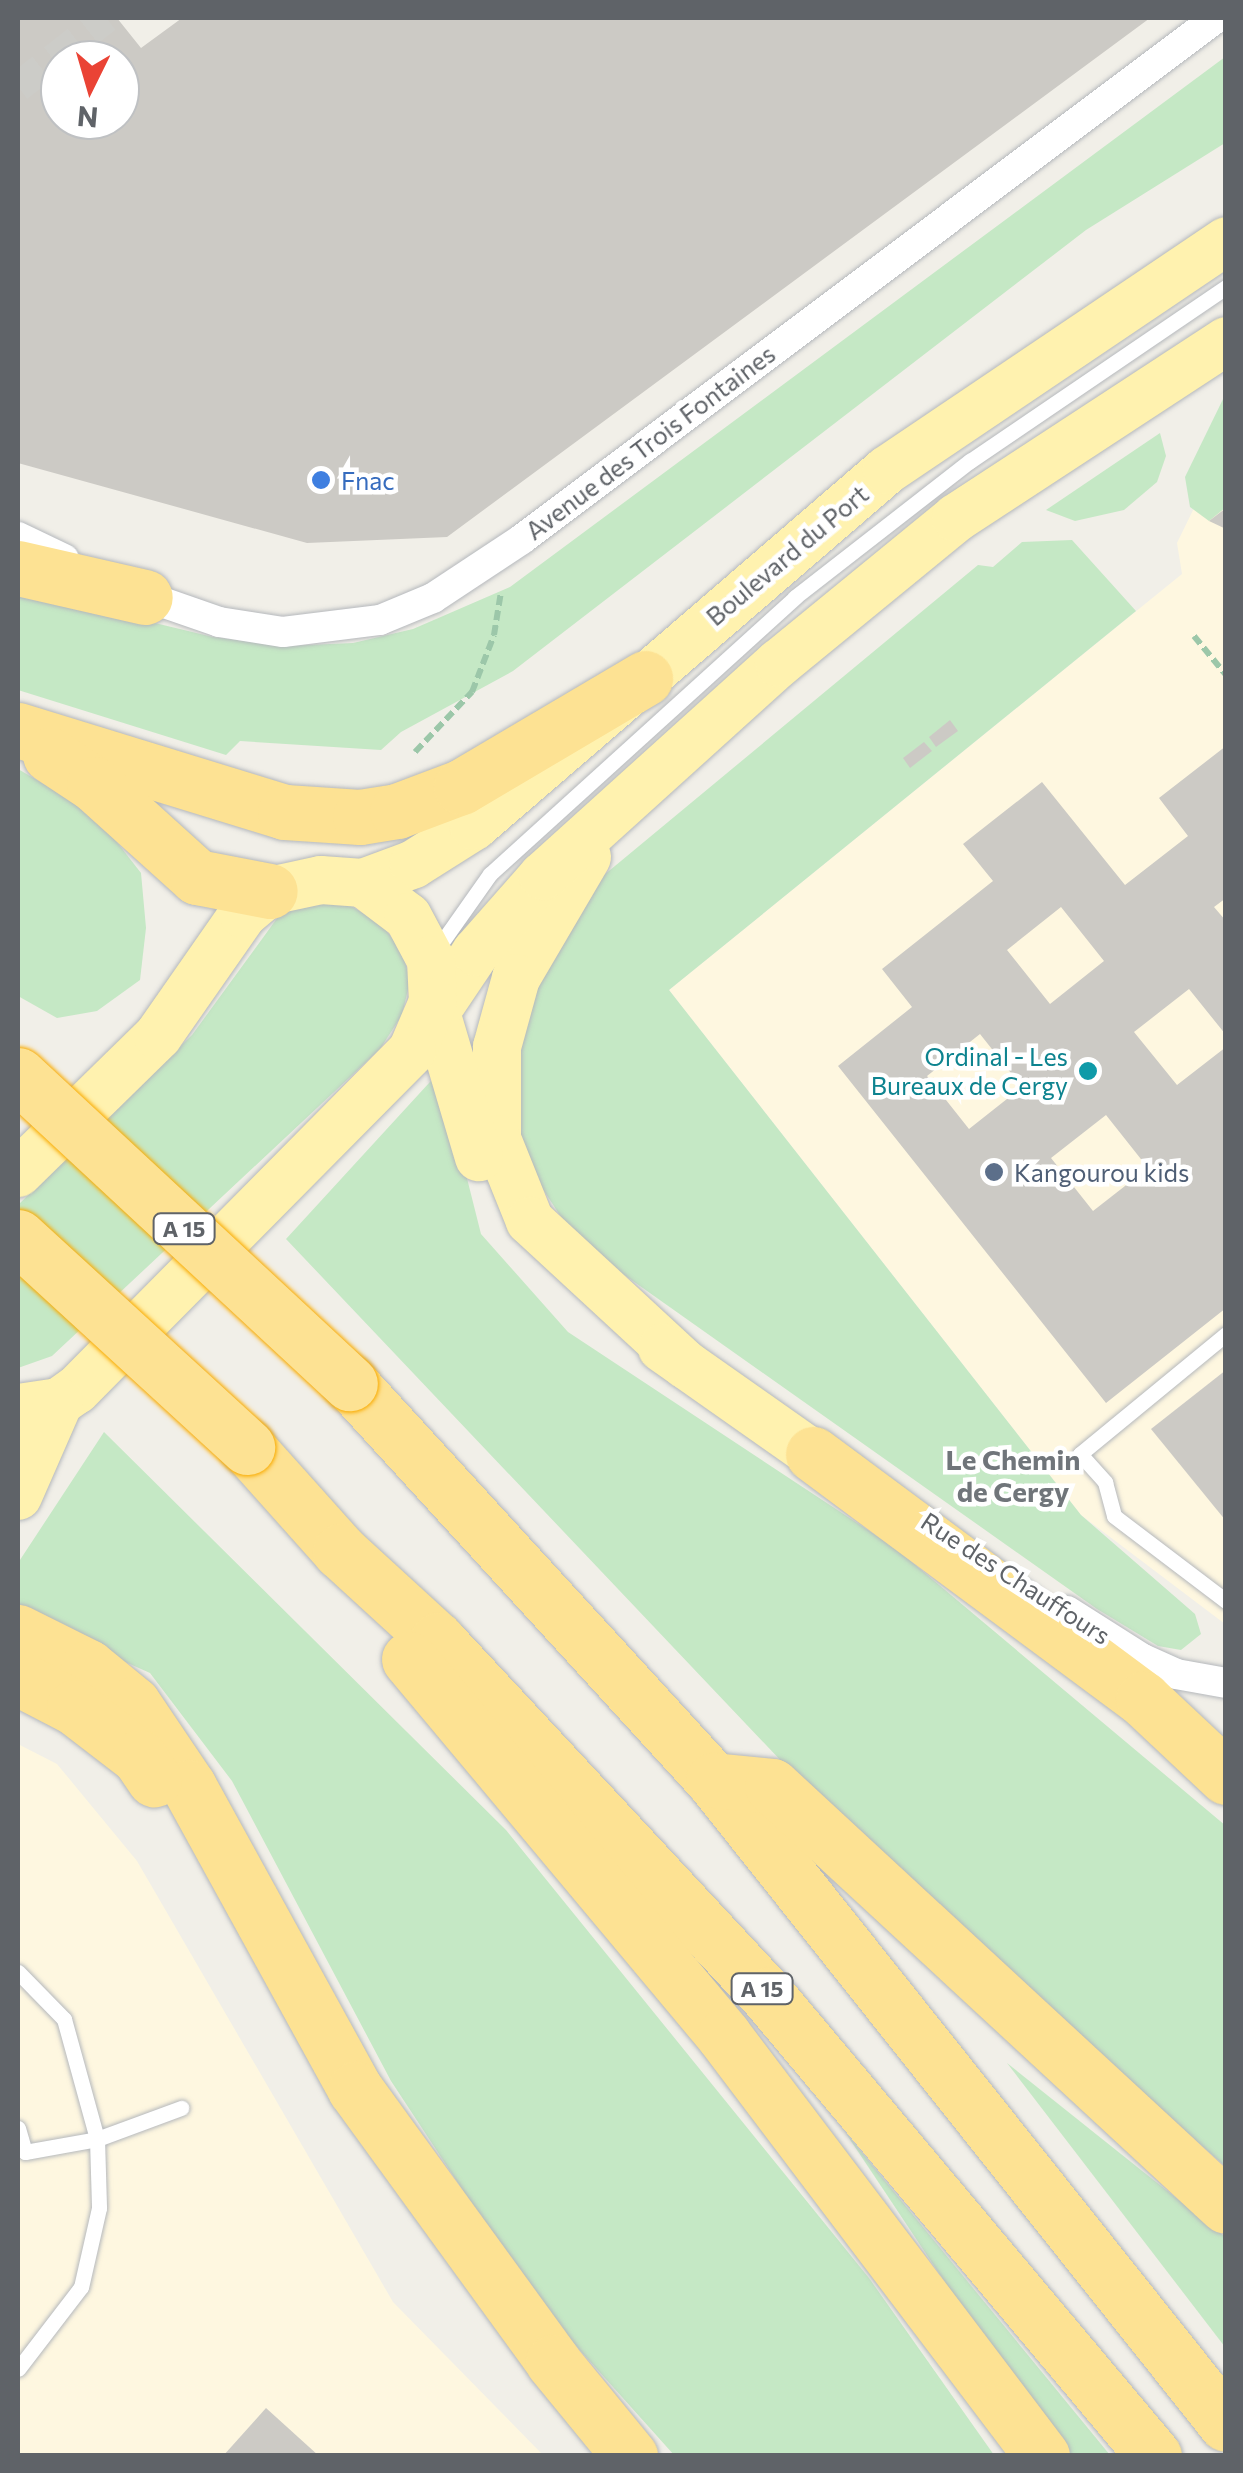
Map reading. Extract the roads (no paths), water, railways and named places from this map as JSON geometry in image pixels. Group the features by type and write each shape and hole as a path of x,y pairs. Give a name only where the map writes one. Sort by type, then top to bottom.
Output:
{"highway":[{"path":"18,568 144,597"},
{"path":"18,730 285,812 360,817 397,811 461,787 646,678"},
{"path":"18,738 94,784 197,878 270,891"},
{"name":"A 15","path":"18,1074 350,1382 712,1780 1226,2424"},
{"name":"A 15","path":"18,1237 247,1447 340,1551 437,1640 768,1995 1154,2456"},
{"path":"813,1454 1143,1700 1226,1777"},
{"path":"340,1551 416,1668 724,2036 1042,2456"},
{"path":"18,1632 88,1668 132,1704 188,1788 255,1918 354,2090 553,2362 630,2456"},
{"path":"18,1678 74,1707 139,1757 255,1918"},
{"path":"712,1780 772,1786 1226,2206"}],"main road":[{"name":"Boulevard du Port","path":"363,884 414,864 474,826 886,470 1226,241"},
{"path":"18,1496 51,1400 356,1113 430,1001 512,909 614,809 956,518 1226,340"},
{"path":"614,809 516,978 498,1047 494,1115 502,1162 530,1221 686,1366"},
{"path":"18,1173 158,1036 244,914 270,891 321,880 363,884 408,917 483,1172 517,1234 556,1273 813,1454"}],"street":[{"name":"Avenue des Trois Fontaines","path":"18,537 144,597 219,622 283,632 380,620 434,598 522,539 1216,18"},
{"name":"Rue des Chauffours","path":"813,1454 1143,1660 1176,1674 1226,1683"}],"lane":[{"path":"430,1001 490,874 795,597 970,460 1226,287"},
{"path":"1226,1334 1080,1454 1104,1482 1114,1516 1226,1601"},
{"path":"18,1972 64,2019 97,2140 99,2208 81,2288 18,2369"},
{"path":"18,2128 25,2152 97,2140 181,2108"}],"tunnel":[{"path":"18,87 106,18"}],"place":[{"name":"Fnac","path":"321,480"},
{"name":"Ordinal - Les Bureaux de Cergy","path":"1088,1071"},
{"name":"Kangourou kids","path":"994,1172"}],"district":[{"name":"Le Chemin de Cergy","path":"1013,1475"}]}
